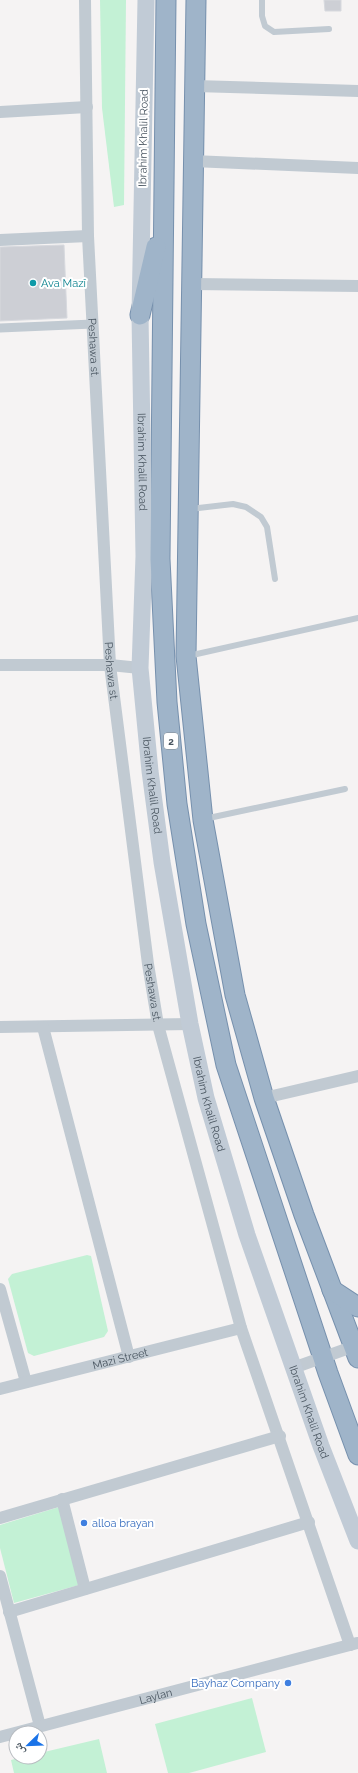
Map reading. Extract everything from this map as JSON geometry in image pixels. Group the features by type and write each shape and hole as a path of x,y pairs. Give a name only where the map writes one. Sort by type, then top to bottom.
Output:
{"highway":[{"name":"Ibrahim Khalil Road","path":"166,0 160,559 167,702 177,804 196,924 226,1065 323,1358 358,1455"},
{"name":"2","path":"196,0 193,284 186,656 203,820 235,995 264,1098 304,1216 357,1350"},
{"path":"140,315 157,243 164,203"},
{"path":"332,1290 358,1307"}],"main road":[{"name":"Ibrahim Khalil Road","path":"146,0 140,315 144,556 140,668 150,771 162,862 190,1024 206,1098 247,1235 321,1446 358,1541"}],"street":[{"name":"Peshawa st.","path":"85,0 88,236 110,665 148,964 158,1025 242,1328 309,1522 354,1644"},
{"path":"195,86 358,91"},
{"path":"0,112 87,107"},
{"path":"194,161 358,168"},
{"path":"0,240 88,236"},
{"path":"193,284 358,286"},
{"path":"0,328 93,324"},
{"path":"0,665 110,665 140,668"},
{"path":"0,1026 43,1027 190,1024"},
{"path":"43,1027 129,1357"},
{"path":"264,1098 358,1076"},
{"path":"0,1289 26,1382"},
{"name":"Mazi Street","path":"0,1389 242,1328"},
{"path":"294,1368 323,1358 357,1350"},
{"path":"0,1518 280,1436"},
{"path":"62,1499 85,1589"},
{"path":"9,1612 309,1522"},
{"path":"0,1576 40,1725"},
{"name":"Laylan","path":"44,1725 354,1644"}],"lane":[{"path":"262,0 262,16 265,26 274,32 329,29"},
{"path":"188,509 233,504 246,507 261,517 267,527 275,579"},
{"path":"186,656 358,618"},
{"path":"203,820 345,789"}],"green space":[{"path":"100,0 126,0 124,205 114,207 102,108"},
{"path":"87,1255 91,1256 108,1331 104,1337 34,1356 28,1353 8,1279 12,1274"},
{"path":"59,1507 79,1585 14,1603 0,1548 0,1525"},
{"path":"252,1698 266,1752 189,1773 168,1773 155,1724"},
{"path":"99,1739 107,1773 14,1773 12,1765 48,1765 48,1751"}],"building":[{"path":"324,0 341,0 341,11 325,11"},
{"name":"Ava Mazî","path":"64,245 67,318 0,321 0,247"}],"place":[{"name":"Ava Mazî","path":"33,283"},
{"name":"alloa brayan","path":"84,1523"},
{"name":"Bayhaz Company","path":"288,1683"}]}
